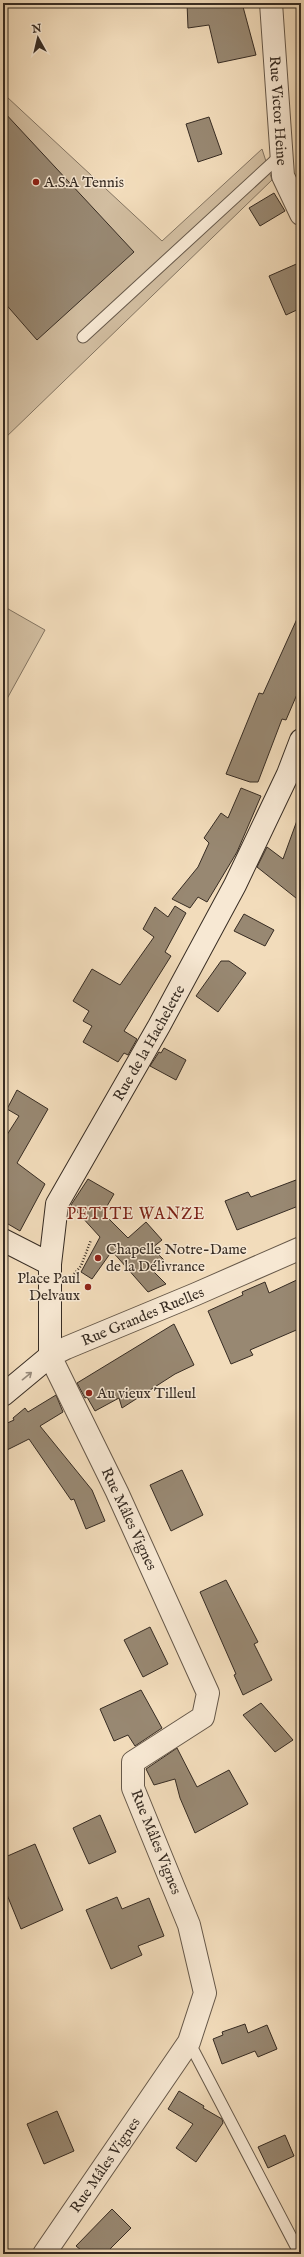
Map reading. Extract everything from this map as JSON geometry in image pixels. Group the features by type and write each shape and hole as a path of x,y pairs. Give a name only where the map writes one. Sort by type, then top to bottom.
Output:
{"street":[{"name":"Rue Victor Heine","path":"271,3 283,176 301,214"},
{"name":"Rue de la Hachelette","path":"50,1356 50,1264 57,1204 159,1026 236,885 288,774 301,740"},
{"path":"3,1240 50,1264"},
{"name":"Rue Grandes Ruelles","path":"3,1396 50,1356 66,1348 196,1294 301,1248"},
{"name":"Rue Mâles Vignes","path":"44,2254 189,2042 205,1993 190,1925 133,1788 133,1762 203,1717 208,1693 117,1492 50,1356"}],"lane":[{"path":"83,337 281,155"},
{"path":"189,2042 300,2254"}],"path":[{"path":"69,1279 81,1266 91,1240"}],"shaded area":[{"path":"7,97 162,241 262,149 272,180 3,440 3,99"},
{"path":"3,606 45,630 3,706"}],"building":[{"path":"187,3 242,3 256,55 218,63 209,25 188,28"},
{"name":"A.S.A Tennis","path":"3,111 134,252 37,340 3,301"},
{"path":"209,117 222,154 198,162 186,124"},
{"path":"274,193 285,211 260,226 249,208"},
{"path":"301,262 301,308 286,315 269,276"},
{"path":"301,610 301,685 286,720 282,719 258,782 250,782 226,774 259,693 263,694"},
{"path":"241,788 261,796 237,852 207,902 198,897 190,908 172,899 198,867 209,843 204,838 221,813 228,818"},
{"path":"299,815 301,816 301,902 257,867 267,847 283,859"},
{"path":"175,906 186,913 165,952 171,956 124,1031 137,1039 128,1055 124,1053 118,1062 83,1042 92,1026 83,1021 89,1011 73,1001 92,969 120,985 154,937 143,929 155,907 168,917"},
{"path":"244,914 274,930 265,946 234,931"},
{"path":"221,961 229,961 246,973 218,1012 196,996"},
{"path":"164,1048 186,1060 176,1080 150,1066 159,1052 161,1053"},
{"path":"17,1090 48,1109 17,1163 45,1184 20,1231 3,1221 3,1141 19,1116 7,1109"},
{"path":"88,1179 114,1194 103,1213 128,1238 146,1222 162,1240 152,1248 164,1260 153,1271 166,1284 148,1292 112,1251 92,1279 81,1272 100,1237 71,1205"},
{"path":"296,1180 301,1192 301,1205 237,1230 225,1201 248,1192 251,1197"},
{"path":"301,1278 301,1328 250,1350 253,1355 231,1364 208,1311 243,1295 242,1292 265,1282 269,1293"},
{"path":"174,1324 194,1365 175,1374 122,1408 119,1398 95,1411 87,1397 85,1398 77,1383"},
{"path":"56,1395 63,1412 40,1426 92,1490 105,1521 86,1529 74,1499 71,1500 29,1439 3,1452 3,1425 14,1420 13,1418 25,1408 28,1412"},
{"path":"182,1470 203,1515 171,1531 150,1485"},
{"path":"226,1580 258,1642 254,1644 272,1680 243,1695 234,1675 236,1674 200,1592"},
{"path":"150,1627 168,1664 143,1677 124,1640"},
{"path":"141,1690 162,1728 135,1746 128,1735 114,1741 100,1709"},
{"path":"261,1703 293,1740 275,1752 243,1715"},
{"path":"177,1748 197,1787 229,1770 248,1804 195,1833 180,1798 175,1779 154,1785 146,1769"},
{"path":"100,1815 116,1852 89,1864 73,1828"},
{"path":"35,1844 63,1910 21,1929 3,1885 3,1858"},
{"path":"117,1897 122,1909 149,1898 164,1936 138,1946 142,1955 111,1969 86,1910"},
{"path":"245,2024 248,2033 267,2025 277,2049 258,2057 255,2051 222,2064 213,2039 223,2035 222,2032"},
{"path":"179,2091 222,2119 223,2123 196,2162 176,2148 193,2124 168,2109"},
{"path":"57,2111 74,2151 44,2164 27,2124"},
{"path":"285,2135 294,2156 268,2168 258,2147"},
{"path":"112,2209 131,2228 105,2254 86,2254 76,2246"}],"place":[{"name":"A.S.A Tennis","path":"36,182"},
{"name":"Chapelle Notre-Dame de la Délivrance","path":"98,1258"},
{"name":"Place Paul Delvaux","path":"88,1287"},
{"name":"Au vieux Tilleul","path":"89,1393"}],"district":[{"name":"PETITE WANZE","path":"136,1215"}]}
